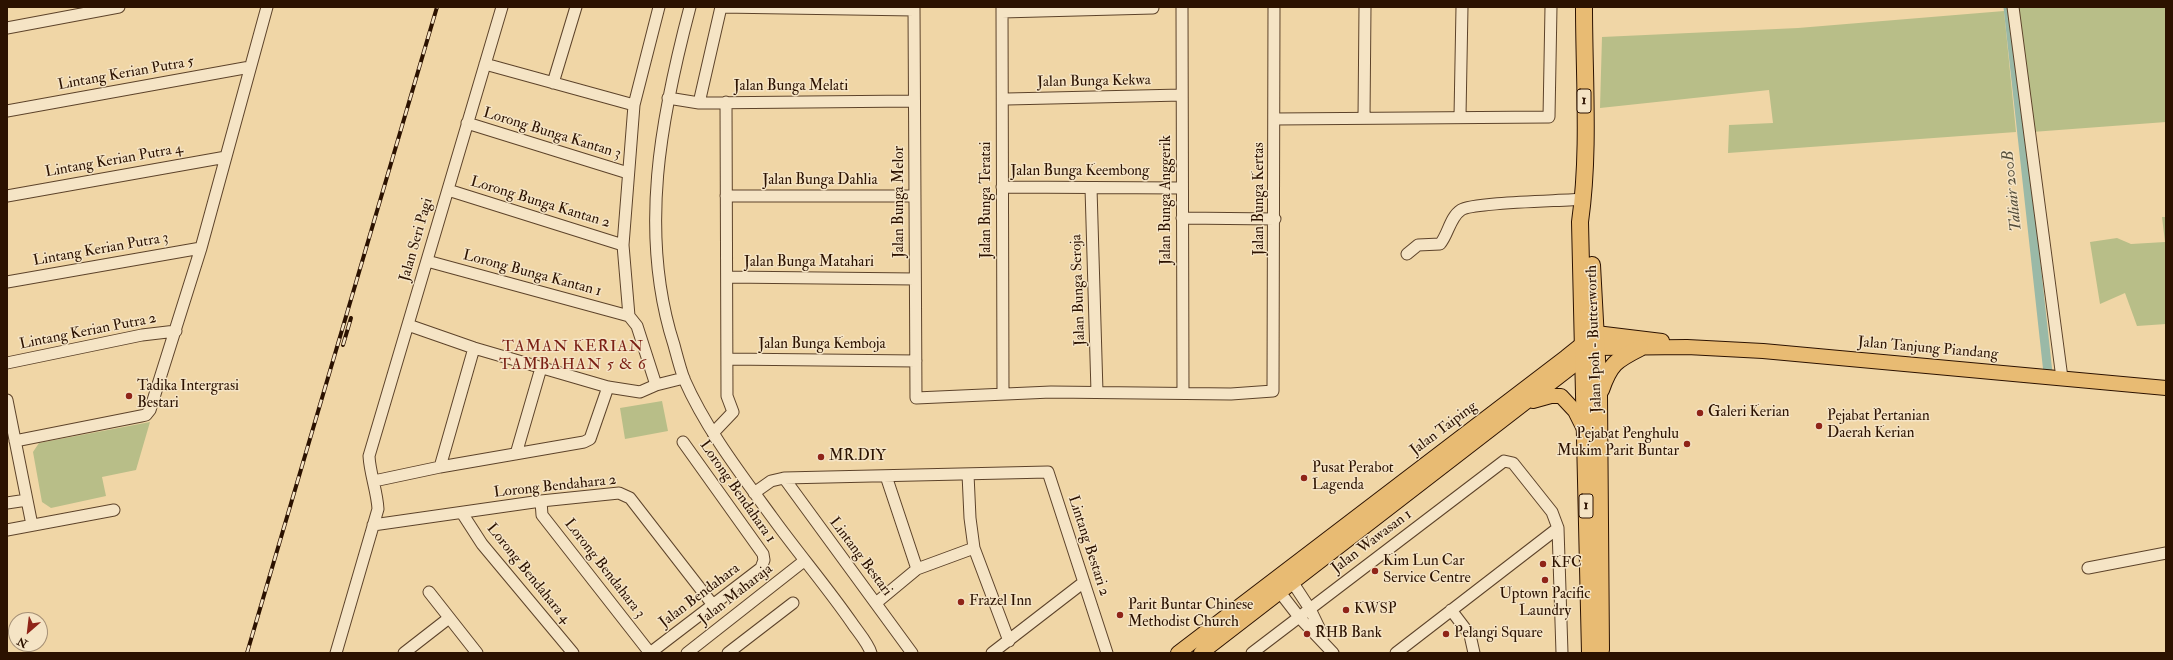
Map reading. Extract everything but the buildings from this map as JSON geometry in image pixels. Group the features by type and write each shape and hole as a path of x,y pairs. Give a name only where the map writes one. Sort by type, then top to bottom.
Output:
{"highway":[{"name":"Jalan Ipoh - Butterworth","path":"1584,7 1584,197 1590,222 1592,341 1599,396 1601,653"},
{"name":"Jalan Ipoh - Butterworth","path":"1590,653 1584,429 1584,358 1592,341"},
{"path":"1599,396 1611,365 1621,357 1640,348"}],"main road":[{"name":"Jalan Tanjung Piandang","path":"1592,341 1650,339 1687,347"},
{"name":"Jalan Tanjung Piandang","path":"1592,341 1640,348 1687,347 1764,351 2166,388"},
{"name":"Jalan Taiping","path":"1178,653 1276,587 1592,341"},
{"name":"Jalan Taiping","path":"1289,577 1584,358"},
{"path":"1524,404 1551,396 1561,396 1575,410 1584,429"},
{"name":"Jalan Taiping","path":"1201,653 1276,587"}],"street":[{"path":"7,28 119,7"},
{"path":"15,441 146,415 150,410 176,331 267,7"},
{"name":"Jalan Seri Pagi","path":"336,653 378,509 369,456 502,7"},
{"path":"553,83 576,7"},
{"path":"656,385 637,326 629,316 623,245 634,105 659,7"},
{"path":"690,7 668,98 660,143 655,196 655,236 658,277 668,326 684,378 713,433 754,493 804,561 843,610 871,652"},
{"path":"699,103 721,7 914,9"},
{"name":"Jalan Bunga Anggerik","path":"1182,7 1183,393"},
{"name":"Jalan Bunga Kertas","path":"1183,393 1273,391 1275,219 1274,7"},
{"path":"1364,118 1365,7"},
{"path":"1460,116 1462,7"},
{"path":"1275,119 1460,116 1549,117 1551,7"},
{"path":"2013,7 2062,378"},
{"path":"1002,10 1153,8"},
{"name":"Jalan Bunga Melor","path":"914,9 916,398 1003,394"},
{"name":"Jalan Bunga Teratai","path":"1002,10 1003,394"},
{"path":"485,64 634,105"},
{"name":"Lintang Kerian Putra 5","path":"7,111 250,68"},
{"name":"Jalan Bunga Kekwa","path":"1007,99 1182,95"},
{"name":"Jalan Bunga Melati","path":"668,98 699,103 914,101"},
{"path":"713,433 733,412 727,396 726,102"},
{"name":"Lorong Bunga Kantan 3","path":"467,123 628,173"},
{"name":"Lintang Kerian Putra 4","path":"7,196 226,156"},
{"name":"Jalan Bunga Keembong","path":"1002,187 1182,188"},
{"name":"Jalan Bunga Seroja","path":"1091,188 1097,392"},
{"name":"Lorong Bunga Kantan 2","path":"448,190 623,245"},
{"name":"Jalan Bunga Dahlia","path":"726,196 915,196"},
{"path":"1407,254 1418,245 1440,244 1456,215 1462,209 1488,205 1584,197"},
{"path":"1182,218 1275,219"},
{"name":"Lintang Kerian Putra 3","path":"7,282 200,248"},
{"name":"Lorong Bunga Kantan 1","path":"427,261 629,316"},
{"name":"Jalan Bunga Matahari","path":"727,277 915,279"},
{"path":"408,325 474,348 608,387 640,392 656,385 684,378"},
{"name":"Lintang Kerian Putra 2","path":"7,363 142,336 176,331"},
{"path":"440,467 474,348"},
{"name":"Jalan Bunga Kemboja","path":"727,359 916,361"},
{"path":"516,454 541,368"},
{"path":"374,481 440,467 584,442 590,439 608,387"},
{"path":"1003,394 1097,392 1183,393"},
{"path":"8,406 32,525"},
{"name":"Lorong Bendahara 1","path":"683,442 763,554 764,560"},
{"name":"Jalan Wawasan 1","path":"1252,653 1504,461 1513,463 1552,512 1558,528"},
{"name":"Lintang Bestari 2","path":"968,474 1048,472 1107,653"},
{"path":"754,493 772,481 784,478 968,474 970,518 974,548 1009,641"},
{"path":"886,476 918,569"},
{"name":"Lintang Bestari","path":"784,478 912,653"},
{"name":"Lorong Bendahara 2","path":"373,525 541,501 619,493 625,495 713,605"},
{"path":"7,503 27,500"},
{"name":"Lorong Bendahara 3","path":"541,501 542,515 650,653"},
{"path":"7,530 114,510"},
{"name":"Lorong Bendahara 4","path":"462,513 482,544 573,653"},
{"path":"1396,653 1558,528"},
{"path":"1558,528 1562,653"},
{"path":"876,603 918,569 974,548"},
{"path":"2088,568 2166,553"},
{"name":"Jalan Bendahara","path":"650,653 761,568 764,560"},
{"name":"Jalan Maharaja","path":"687,653 804,561"},
{"path":"1289,577 1310,609 1331,650"},
{"path":"992,653 1084,582"},
{"path":"1276,587 1299,617 1331,650"},
{"path":"429,592 477,653"},
{"path":"728,653 793,603"},
{"path":"1451,610 1470,635 1474,653"},
{"path":"404,653 449,618"}],"green space":[{"path":"2018,7 2166,7 2166,122 2032,132"},
{"path":"2004,11 2016,132 1728,153 1729,125 1773,123 1769,90 1600,108 1602,37 1798,28"},
{"path":"2162,217 2166,217 2166,324 2137,326 2125,293 2100,304 2090,242 2117,238 2131,244 2165,242"},
{"path":"662,401 668,431 625,439 620,408"},
{"path":"150,422 136,470 102,477 106,496 51,508 42,502 33,452 39,443"}],"waterway":[{"name":"Taliair 200B","path":"2008,7 2048,373"}],"railway":[{"path":"247,653 437,7"},
{"path":"343,345 351,318"}],"place":[{"name":"Tadika Intergrasi Bestari","path":"129,396"},
{"name":"Galeri Kerian","path":"1700,413"},
{"name":"Pejabat Pertanian Daerah Kerian","path":"1819,426"},
{"name":"Pejabat Penghulu Mukim Parit Buntar","path":"1687,444"},
{"name":"MR.DIY","path":"821,457"},
{"name":"Pusat Perabot Lagenda","path":"1304,478"},
{"name":"KFC","path":"1543,564"},
{"name":"Kim Lun Car Service Centre","path":"1375,571"},
{"name":"Uptown Pacific Laundry","path":"1545,580"},
{"name":"Frazel Inn","path":"961,602"},
{"name":"KWSP","path":"1346,610"},
{"name":"Parit Buntar Chinese Methodist Church","path":"1120,615"},
{"name":"RHB Bank","path":"1307,634"},
{"name":"Pelangi Square","path":"1446,634"}],"district":[{"name":"TAMAN KERIAN TAMBAHAN 5 & 6","path":"573,357"}]}
